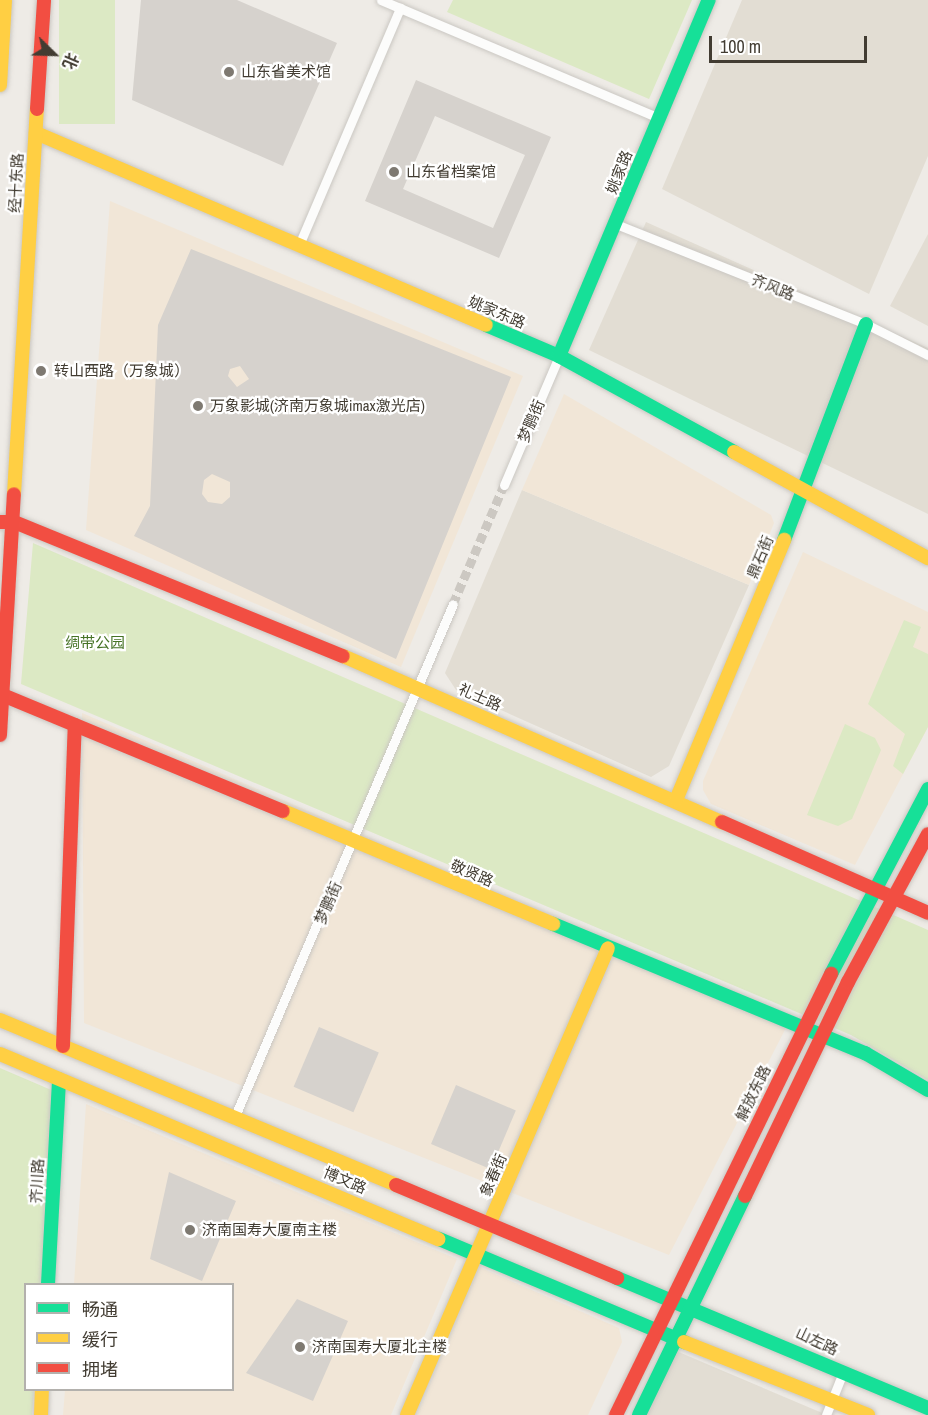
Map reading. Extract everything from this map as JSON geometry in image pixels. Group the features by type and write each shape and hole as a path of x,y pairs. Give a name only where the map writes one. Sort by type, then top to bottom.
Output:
{"main road":[{"path":"0,85 5,0"},
{"name":"经十东路","path":"0,735 7,522 14,502 44,0"},
{"name":"姚家路","path":"559,356 709,0"},
{"name":"姚家东路","path":"36,133 559,356 928,558"},
{"name":"鼎石街","path":"676,800 805,492 866,324"},
{"path":"0,500 14,502"},
{"name":"礼士路","path":"7,522 420,688 928,913"},
{"name":"敬贤路","path":"1,694 802,1029 865,1053 928,1090"},
{"path":"63,1046 75,725"},
{"name":"解放东路","path":"616,1415 802,1029 928,789"},
{"path":"639,1415 822,1036 928,834"},
{"name":"象春街","path":"407,1415 608,948"},
{"name":"博文路","path":"0,1020 672,1298"},
{"name":"博文路","path":"0,1054 478,1253 658,1329 676,1339"},
{"name":"齐川路","path":"48,1283 59,1078"},
{"name":"山左路","path":"672,1298 928,1408"},
{"path":"676,1339 868,1415"},
{"path":"41,1415 42,1391"}],"street":[{"path":"381,0 659,118"},
{"path":"299,245 400,8"},
{"name":"齐风路","path":"615,224 866,324 928,355"},
{"name":"梦鹏街","path":"504,485 559,356"},
{"name":"梦鹏街","path":"235,1116 355,842 453,604"},
{"path":"826,1415 843,1372"}],"shaded area":[{"path":"742,0 928,0 928,156 869,294 662,189"},
{"path":"110,201 523,376 401,667 86,530"},
{"path":"646,222 928,348 928,514 589,350"},
{"path":"928,234 928,326 890,306"},
{"path":"564,394 771,515 774,523 749,585 522,490"},
{"path":"522,490 749,585 669,766 651,777 456,690 445,673"},
{"path":"803,552 928,612 928,727 855,865 711,804 703,790 703,781"},
{"path":"82,713 790,1020 669,1255 84,1023"},
{"path":"86,1104 457,1259 391,1415 63,1415 65,1391 234,1391 234,1283 74,1283"},
{"path":"479,1267 619,1328 622,1342 588,1415 417,1415"},
{"path":"674,1350 827,1415 640,1415"}],"green space":[{"path":"59,0 115,0 115,124 59,124"},
{"path":"453,0 692,0 649,99 447,12"},
{"name":"绸带公园","path":"33,543 928,930 928,1080 851,1035 21,684"},
{"path":"904,620 921,627 913,647 928,654 928,727 903,774 893,766 905,734 868,704"},
{"path":"845,724 875,738 881,750 852,819 838,826 807,815"},
{"path":"0,1068 63,1095 45,1283 24,1283 24,1391 34,1391 32,1415 0,1415"}],"building":[{"name":"山东省美术馆","path":"141,0 237,0 337,43 283,166 132,100"},
{"name":"山东省档案馆","path":"416,80 551,137 499,258 365,201","holes":["435,116 525,155 493,228 403,189"]},
{"path":"191,249 511,377 396,659 134,536 150,506 158,325","holes":["240,366 249,379 237,387 228,376 230,369","212,474 230,482 230,497 222,504 208,502 202,494 204,480"]},
{"path":"319,1027 379,1052 353,1112 294,1087"},
{"path":"456,1085 516,1110 491,1169 431,1144"},
{"name":"济南国寿大厦南主楼","path":"169,1172 236,1201 202,1281 150,1259"},
{"name":"济南国寿大厦北主楼","path":"297,1299 348,1321 313,1401 246,1373"}],"tunnel":[{"path":"453,604 504,485"}],"traffic: fast":[{"path":"559,356 709,0"},
{"path":"784,540 866,324"},
{"path":"486,325 559,356 734,452"},
{"path":"831,974 928,789"},
{"path":"553,924 865,1053 928,1090"},
{"path":"48,1283 59,1079"},
{"path":"639,1415 745,1196"},
{"path":"439,1239 684,1342"},
{"path":"617,1278 928,1408"}],"traffic: slow":[{"path":"0,85 5,0"},
{"path":"14,494 37,109"},
{"path":"36,133 486,325"},
{"path":"734,452 928,558"},
{"path":"676,800 784,540"},
{"path":"343,656 722,822"},
{"path":"283,811 553,924"},
{"path":"407,1415 608,948"},
{"path":"0,1020 396,1185"},
{"path":"0,1054 439,1239"},
{"path":"684,1342 868,1415"},
{"path":"41,1415 42,1391"}],"traffic: jam":[{"path":"37,109 44,0"},
{"path":"0,735 14,494"},
{"path":"0,522 14,522 343,656"},
{"path":"0,694 283,811"},
{"path":"63,1046 75,725"},
{"path":"722,822 928,913"},
{"path":"745,1196 848,982 928,834"},
{"path":"616,1415 831,974"},
{"path":"396,1185 617,1278"}],"place":[{"name":"山东省美术馆","path":"229,72"},
{"name":"山东省档案馆","path":"394,172"},
{"name":"转山西路（万象城）","path":"41,371"},
{"name":"万象影城(济南万象城imax激光店)","path":"198,406"},
{"name":"济南国寿大厦南主楼","path":"190,1230"},
{"name":"济南国寿大厦北主楼","path":"300,1347"}]}
